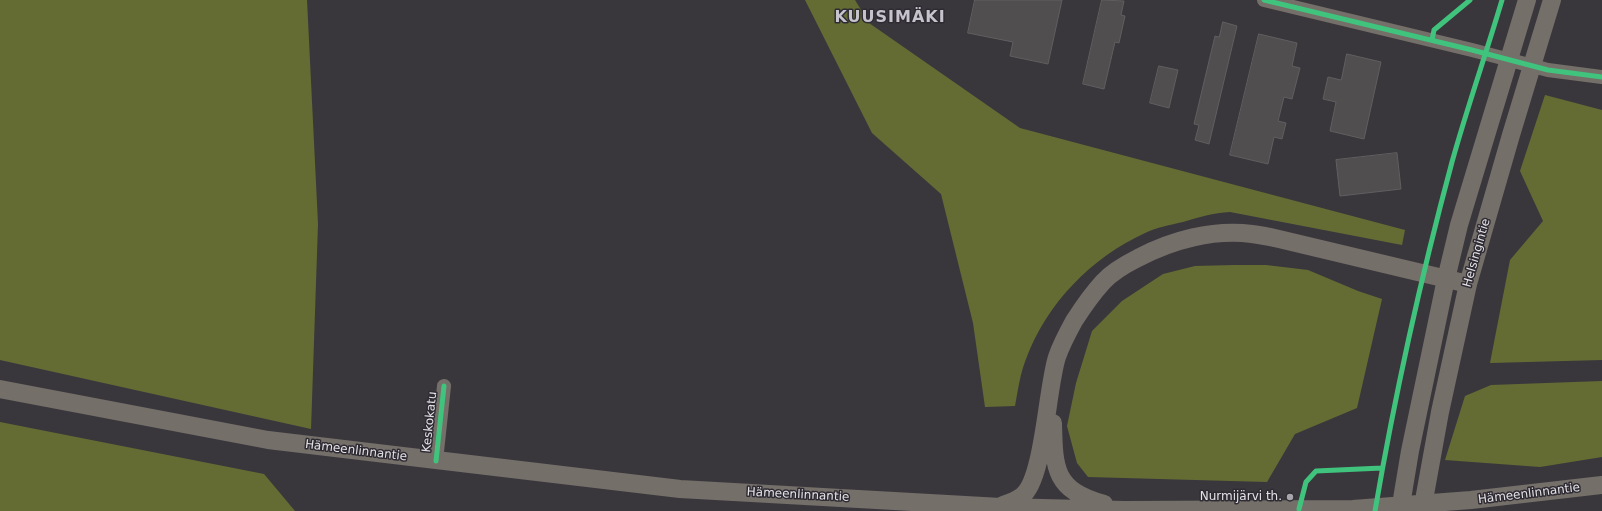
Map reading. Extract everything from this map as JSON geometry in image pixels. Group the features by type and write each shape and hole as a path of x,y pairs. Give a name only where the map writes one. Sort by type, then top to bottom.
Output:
{"main road":[{"name":"Helsingintie","path":"1400,511 1410,451 1446,279 1526,0"},
{"name":"Helsingintie","path":"1422,511 1438,419 1468,284 1552,0"},
{"path":"1000,507 1023,496 1032,484 1038,466 1051,381 1057,356 1070,329 1084,306 1104,281 1127,264 1150,251 1173,242 1200,236 1226,233 1251,234 1279,239 1468,284"},
{"path":"1051,381 1054,458 1060,478 1074,493 1088,500 1124,510"},
{"name":"Hämeenlinnantie","path":"0,389 268,440 680,489 1000,507 1124,510 1353,509 1471,500 1602,485"}],"street":[{"path":"1264,0 1472,50 1548,70 1602,77"},
{"name":"Keskokatu","path":"436,460 444,386"}],"green space":[{"path":"0,0 307,0 318,224 311,429 0,360"},
{"path":"805,0 855,0 869,23 1020,128 1405,230 1402,245 1230,212 1218,213 1164,226 1150,231 1125,243 1107,255 1073,284 1059,301 1046,319 1026,359 1015,406 985,407 973,323 941,194 872,133"},
{"path":"1545,95 1602,110 1602,360 1490,363 1510,260 1543,221 1520,171"},
{"path":"1266,265 1308,270 1358,291 1382,299 1357,408 1295,434 1267,482 1088,477 1077,463 1067,426 1076,383 1092,331 1122,301 1163,274 1195,266"},
{"path":"1602,381 1602,457 1540,467 1445,460 1465,396 1491,385"},
{"path":"0,422 264,474 295,511 0,511"}],"building":[{"path":"975,0 1062,0 1048,64 1010,56 1013,42 968,33"},
{"path":"1102,0 1124,1 1121,15 1125,16 1119,43 1115,42 1104,89 1083,84"},
{"path":"1223,22 1237,26 1209,144 1195,140 1199,125 1194,124 1215,36 1219,37"},
{"path":"1259,34 1297,43 1292,66 1300,68 1292,99 1284,97 1278,121 1286,123 1282,139 1274,137 1268,164 1230,155"},
{"path":"1347,54 1381,62 1364,139 1330,131 1336,102 1323,99 1328,77 1341,80"},
{"path":"1159,66 1178,70 1169,108 1150,103"},
{"path":"1397,153 1401,189 1340,196 1336,160"}],"cycle path":[{"path":"1264,0 1472,50 1548,70 1602,77"},
{"path":"1432,40 1434,30 1470,0"},
{"path":"1375,511 1409,336 1430,249 1452,162 1502,0"},
{"path":"436,461 444,386"},
{"path":"1299,509 1306,482 1316,471 1382,468"}],"place":[{"name":"Nurmijärvi th.","path":"1290,497"}],"district":[{"name":"KUUSIMÄKI","path":"890,18"}]}
